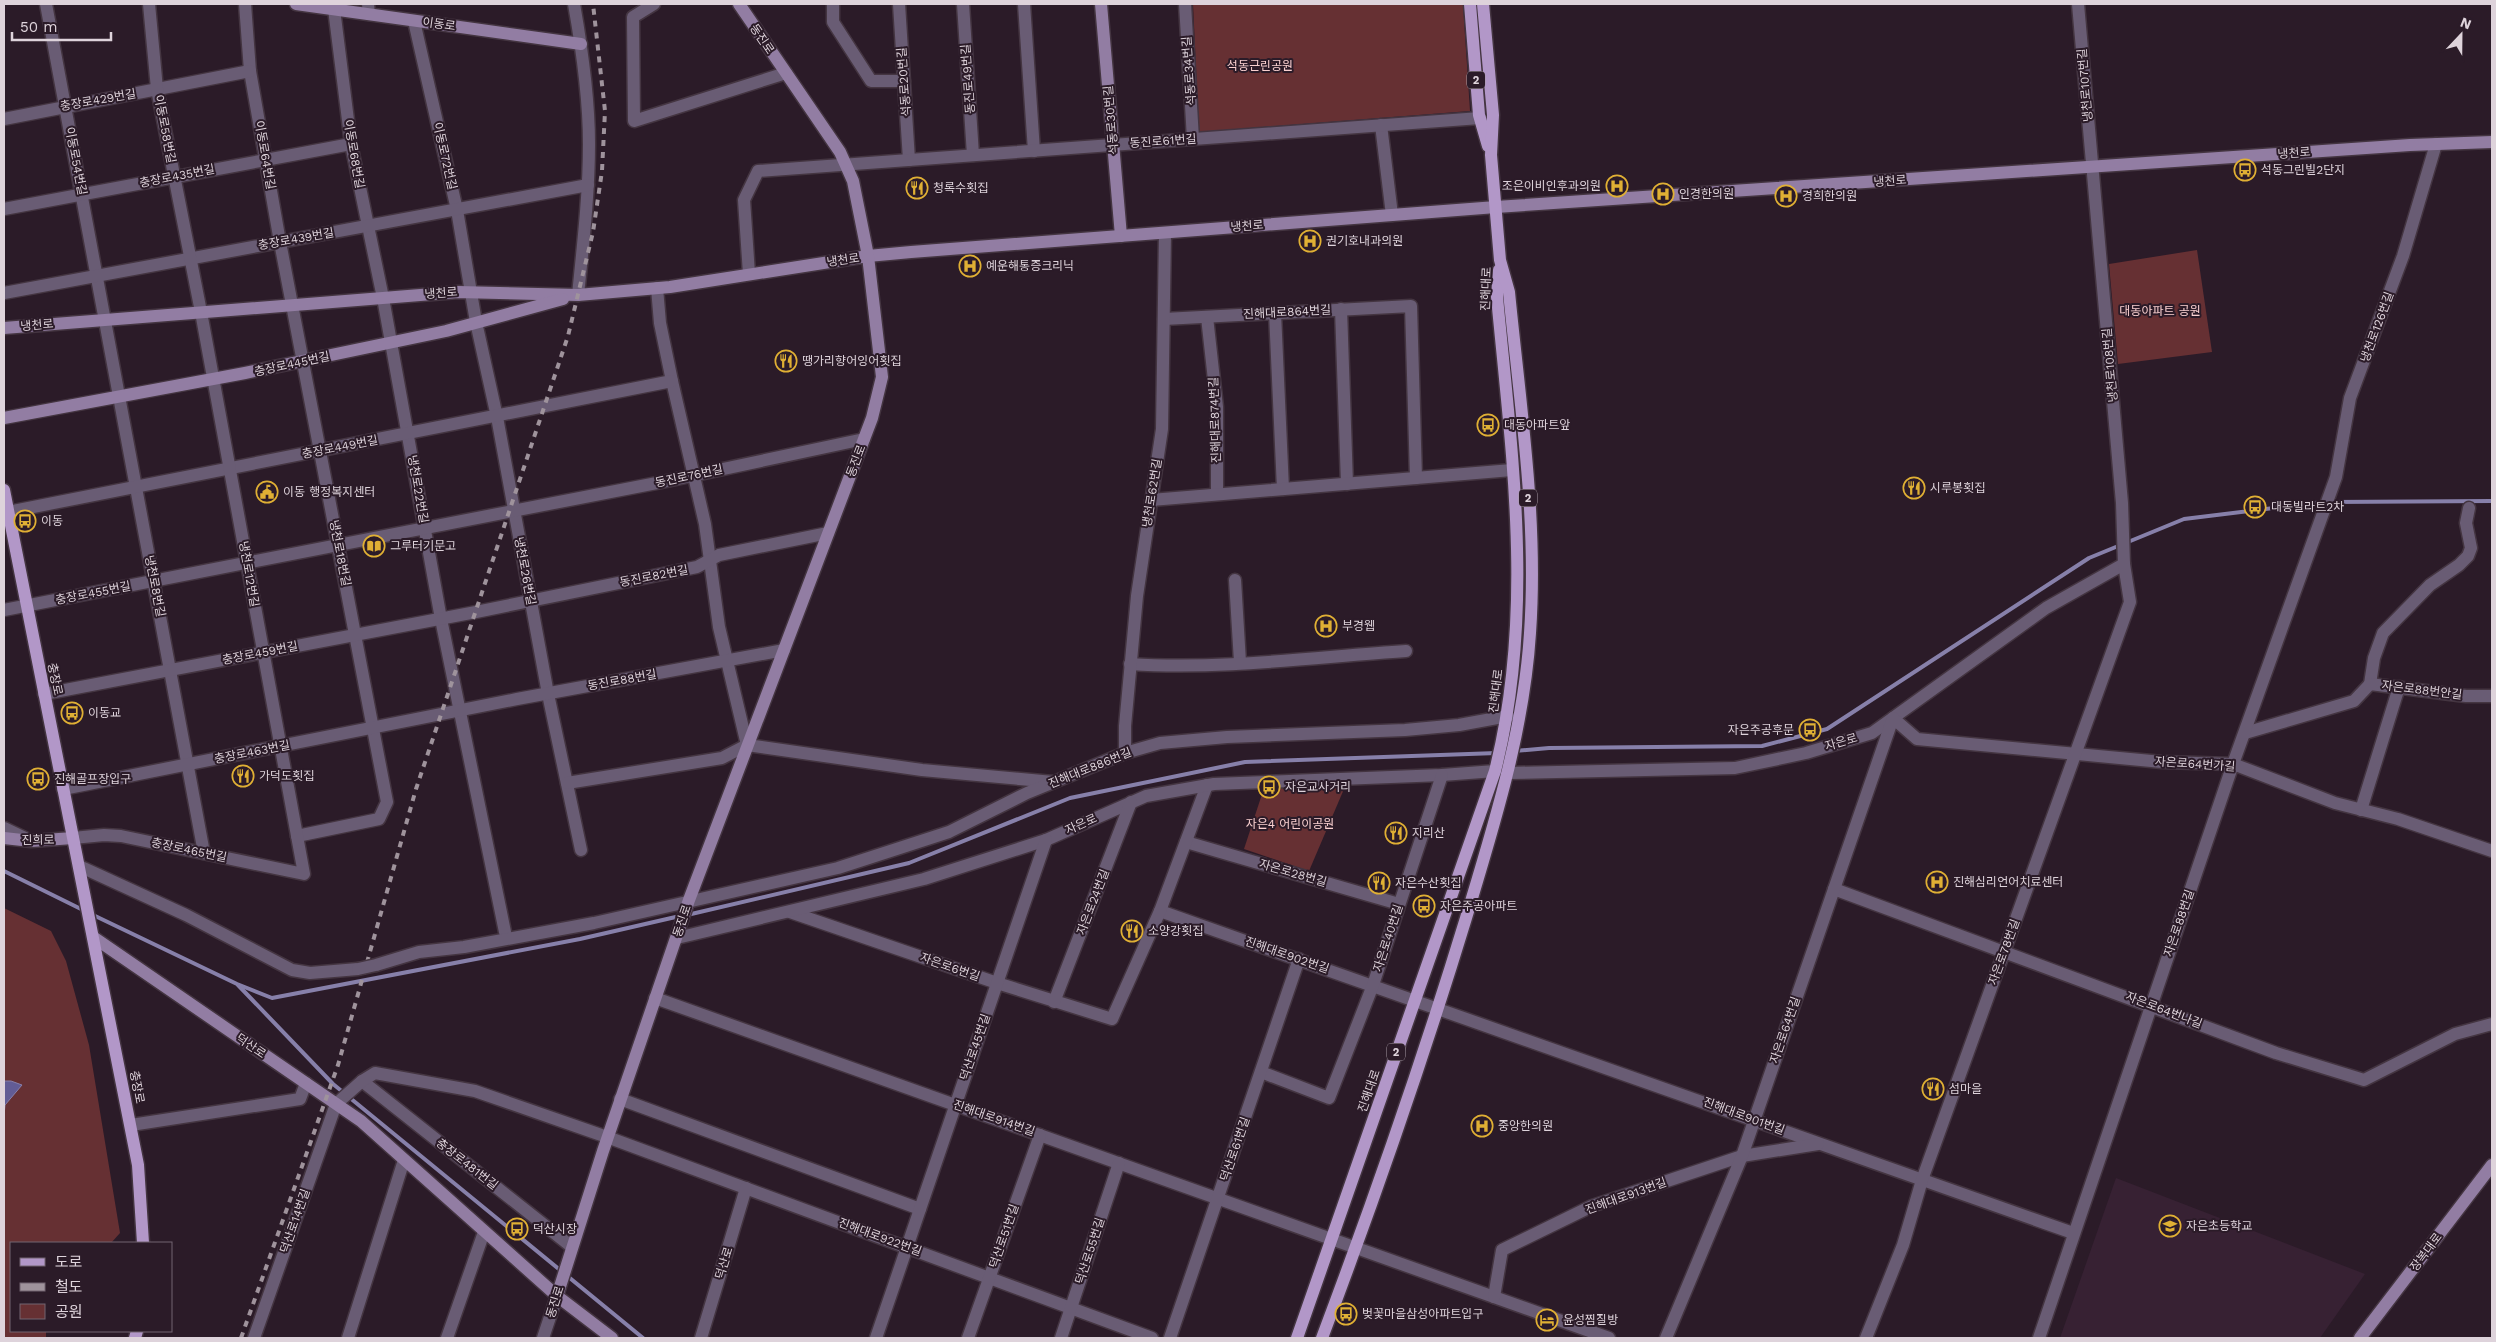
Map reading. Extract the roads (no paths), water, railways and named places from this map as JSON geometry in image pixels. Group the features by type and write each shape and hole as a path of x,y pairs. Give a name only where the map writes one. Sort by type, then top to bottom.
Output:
{"main road":[{"name":"2","path":"1470,4 1480,118 1491,155"},
{"name":"2","path":"1484,4 1492,115 1491,155 1500,260"},
{"name":"진해대로","path":"1500,260 1497,298 1519,559 1517,634 1508,716 1509,737"},
{"name":"진해대로","path":"1500,260 1509,292 1534,558 1530,636 1509,737"},
{"name":"충장로","path":"4,490 131,1126 138,1165 143,1242"},
{"name":"2","path":"1495,769 1509,737"},
{"name":"2","path":"1322,1338 1356,1247 1439,1008 1509,770 1509,737"},
{"name":"진해대로","path":"1297,1338 1495,769"}],"street":[{"name":"이동로54번길","path":"46,4 105,319"},
{"name":"이동로58번길","path":"149,4 157,89 201,312"},
{"name":"이동로64번길","path":"245,4 250,71 293,305"},
{"name":"이동로","path":"296,4 334,9 369,9 414,20 581,44"},
{"path":"574,4 581,44 589,142 588,185 578,295"},
{"path":"654,4 633,17 634,121 786,73"},
{"name":"동진로","path":"543,1338 602,1151 689,900 864,439 878,398 882,377 868,256 853,180 840,152 739,4"},
{"path":"833,4 833,22 871,81 904,81"},
{"name":"석동로20번길","path":"899,4 909,160"},
{"name":"동진로49번길","path":"963,4 973,155"},
{"path":"1024,4 1034,151"},
{"name":"석동로30번길","path":"1102,4 1121,236"},
{"name":"석동로34번길","path":"1184,4 1193,139"},
{"name":"냉천로107번길","path":"2078,4 2093,167"},
{"name":"이동로68번길","path":"334,9 351,144 383,298"},
{"name":"이동로72번길","path":"414,20 456,210 471,292"},
{"name":"충장로429번길","path":"4,119 250,71"},
{"name":"동진로61번길","path":"845,164 1480,118"},
{"path":"1381,125 1392,215"},
{"name":"냉천로","path":"4,328 471,292 578,295 656,288 868,256 1496,207 2436,144 2492,142"},
{"name":"충장로435번길","path":"4,209 351,144"},
{"name":"냉천로126번길","path":"2324,511 2336,477 2350,398 2403,256 2436,144"},
{"path":"750,274 744,200 758,171 845,164"},
{"name":"냉천로108번길","path":"2093,167 2123,525 2124,564"},
{"name":"충장로439번길","path":"4,294 588,185"},
{"name":"냉천로62번길","path":"1124,753 1137,596 1162,429 1165,233"},
{"path":"656,288 660,323 672,381 696,475 712,559 719,627 747,745"},
{"name":"냉천로26번길","path":"471,292 497,416 548,694 581,850"},
{"name":"충장로445번길","path":"4,418 214,379 391,343 446,331 578,295"},
{"name":"냉천로22번길","path":"383,298 441,619 460,711"},
{"name":"냉천로18번길","path":"293,305 387,802 379,820 297,836"},
{"name":"진해대로864번길","path":"1164,319 1411,306 1416,478"},
{"path":"1341,309 1347,484"},
{"name":"냉천로12번길","path":"201,312 304,874"},
{"path":"1275,313 1283,489"},
{"name":"진해대로874번길","path":"1207,317 1217,407 1217,494"},
{"name":"냉천로8번길","path":"105,319 204,853"},
{"name":"충장로449번길","path":"8,512 672,381"},
{"name":"동진로76번길","path":"514,509 696,475 864,439"},
{"path":"1151,500 1512,470"},
{"path":"2370,684 2374,658 2383,633 2430,584 2459,565 2468,556 2471,548 2466,523 2469,508"},
{"name":"충장로455번길","path":"4,610 514,509"},
{"name":"자은로88번길","path":"2039,1338 2233,764 2324,511"},
{"name":"동진로82번길","path":"476,612 697,567 718,555 828,533"},
{"name":"자은로","path":"1509,770 1736,768 1806,753 1872,733 2046,608 2124,564"},
{"name":"자은로78번길","path":"1866,1338 1904,1245 1922,1180 2130,602 2124,564"},
{"path":"1235,580 1240,662"},
{"name":"충장로459번길","path":"44,694 476,612"},
{"name":"동진로88번길","path":"442,715 784,650"},
{"path":"1130,664 1164,666 1406,651"},
{"name":"자은로88번안길","path":"2245,733 2354,700 2370,684 2466,696 2492,696"},
{"path":"2361,810 2399,687"},
{"path":"460,711 505,932"},
{"name":"충장로463번길","path":"63,789 442,715"},
{"name":"진해대로886번길","path":"79,869 186,915 292,970 310,973 358,969 419,952 517,938 857,862 949,832 1027,793 1124,753 1160,743 1227,737 1405,730 1459,725 1508,716"},
{"name":"자은로64번가길","path":"1893,718 1917,740 2076,752 2162,762 2233,764 2335,803 2398,819 2492,851"},
{"name":"자은로64번길","path":"1666,1338 1742,1156 1893,718"},
{"path":"567,783 722,758 747,745 922,770 1056,782"},
{"name":"자은로","path":"677,938 924,879 1046,840 1146,796 1207,785 1442,775 1495,769"},
{"name":"자은로40번길","path":"1261,1072 1329,1098 1373,985 1442,775"},
{"path":"1160,911 1207,785"},
{"name":"자은로24번길","path":"1054,1002 1132,802"},
{"path":"4,828 31,841"},
{"name":"충장로465번길","path":"73,838 104,835 121,836 304,874"},
{"name":"진희로","path":"4,838 31,841 73,838"},
{"name":"덕산로45번길","path":"876,1338 1046,840"},
{"name":"자은로28번길","path":"1186,842 1400,904"},
{"name":"자은로64번나길","path":"1834,889 2151,1005 2276,1053 2364,1080 2454,1034 2492,1024"},
{"name":"진해대로902번길","path":"1160,911 1414,999"},
{"name":"자은로6번길","path":"790,912 1054,1002 1112,1019 1160,911"},
{"name":"덕산로","path":"93,937 361,1121 557,1296 612,1338"},
{"name":"덕산로61번길","path":"1170,1338 1299,959"},
{"name":"진해대로914번길","path":"656,998 1333,1239"},
{"name":"진해대로901번길","path":"1414,999 2073,1233"},
{"path":"336,1104 362,1081 375,1073 475,1091 608,1136"},
{"name":"충장로481번길","path":"362,1081 572,1247"},
{"path":"131,1126 300,1099 306,1084"},
{"path":"620,1099 920,1209"},
{"name":"덕산로14번길","path":"254,1338 336,1104"},
{"name":"덕산로51번길","path":"968,1338 1040,1135"},
{"name":"진해대로922번길","path":"608,1136 1152,1338"},
{"path":"1742,1156 1820,1143"},
{"name":"진해대로913번길","path":"1494,1297 1502,1250 1592,1206 1742,1156"},
{"path":"348,1338 404,1160"},
{"name":"덕산로55번길","path":"1061,1338 1119,1163"},
{"name":"장복대로","path":"2360,1338 2492,1165"},
{"name":"덕산로","path":"701,1338 746,1188"},
{"path":"448,1338 484,1232"},
{"path":"1333,1239 1609,1338"}],"waterway":[{"path":"2330,502 2492,501"},
{"path":"1514,751 1549,748 1762,746 1827,729 2089,558 2184,519 2323,502"},
{"path":"687,915 909,863 1070,798 1245,762 1497,753"},
{"path":"4,871 85,911"},
{"path":"91,914 237,984 272,998 580,939 680,916"},
{"path":"238,985 333,1084 643,1338"}],"railway":[{"path":"241,1338 338,1065 416,789 568,336 593,232 602,171 605,111 593,4"}],"place":[{"name":"석동그린빌2단지","path":"2245,170"},
{"name":"조은이비인후과의원","path":"1617,186"},
{"name":"청록수횟집","path":"917,188"},
{"name":"인경한의원","path":"1663,194"},
{"name":"경희한의원","path":"1786,196"},
{"name":"권기호내과의원","path":"1310,241"},
{"name":"예운해통증크리닉","path":"970,266"},
{"name":"땡가리향어잉어횟집","path":"786,361"},
{"name":"대동아파트앞","path":"1488,425"},
{"name":"시루봉횟집","path":"1914,488"},
{"name":"이동 행정복지센터","path":"267,492"},
{"name":"대동빌라트2차","path":"2255,507"},
{"name":"이동","path":"25,521"},
{"name":"그루터기문고","path":"374,546"},
{"name":"부경웹","path":"1326,626"},
{"name":"이동교","path":"72,713"},
{"name":"자은주공후문","path":"1810,730"},
{"name":"가덕도횟집","path":"243,776"},
{"name":"진해골프장입구","path":"38,779"},
{"name":"자은교사거리","path":"1269,787"},
{"name":"지리산","path":"1396,833"},
{"name":"진해심리언어치료센터","path":"1937,882"},
{"name":"자은수산횟집","path":"1379,883"},
{"name":"자은주공아파트","path":"1424,906"},
{"name":"소양강횟집","path":"1132,931"},
{"name":"섬마을","path":"1933,1089"},
{"name":"중앙한의원","path":"1482,1126"},
{"name":"자은초등학교","path":"2170,1226"},
{"name":"덕산시장","path":"517,1229"},
{"name":"벚꽃마을삼성아파트입구","path":"1346,1314"},
{"name":"윤성찜질방","path":"1547,1320"}],"park label":[{"name":"석동근린공원","path":"1260,66"},
{"name":"대동아파트 공원","path":"2160,311"},
{"name":"자은4 어린이공원","path":"1290,824"}]}
